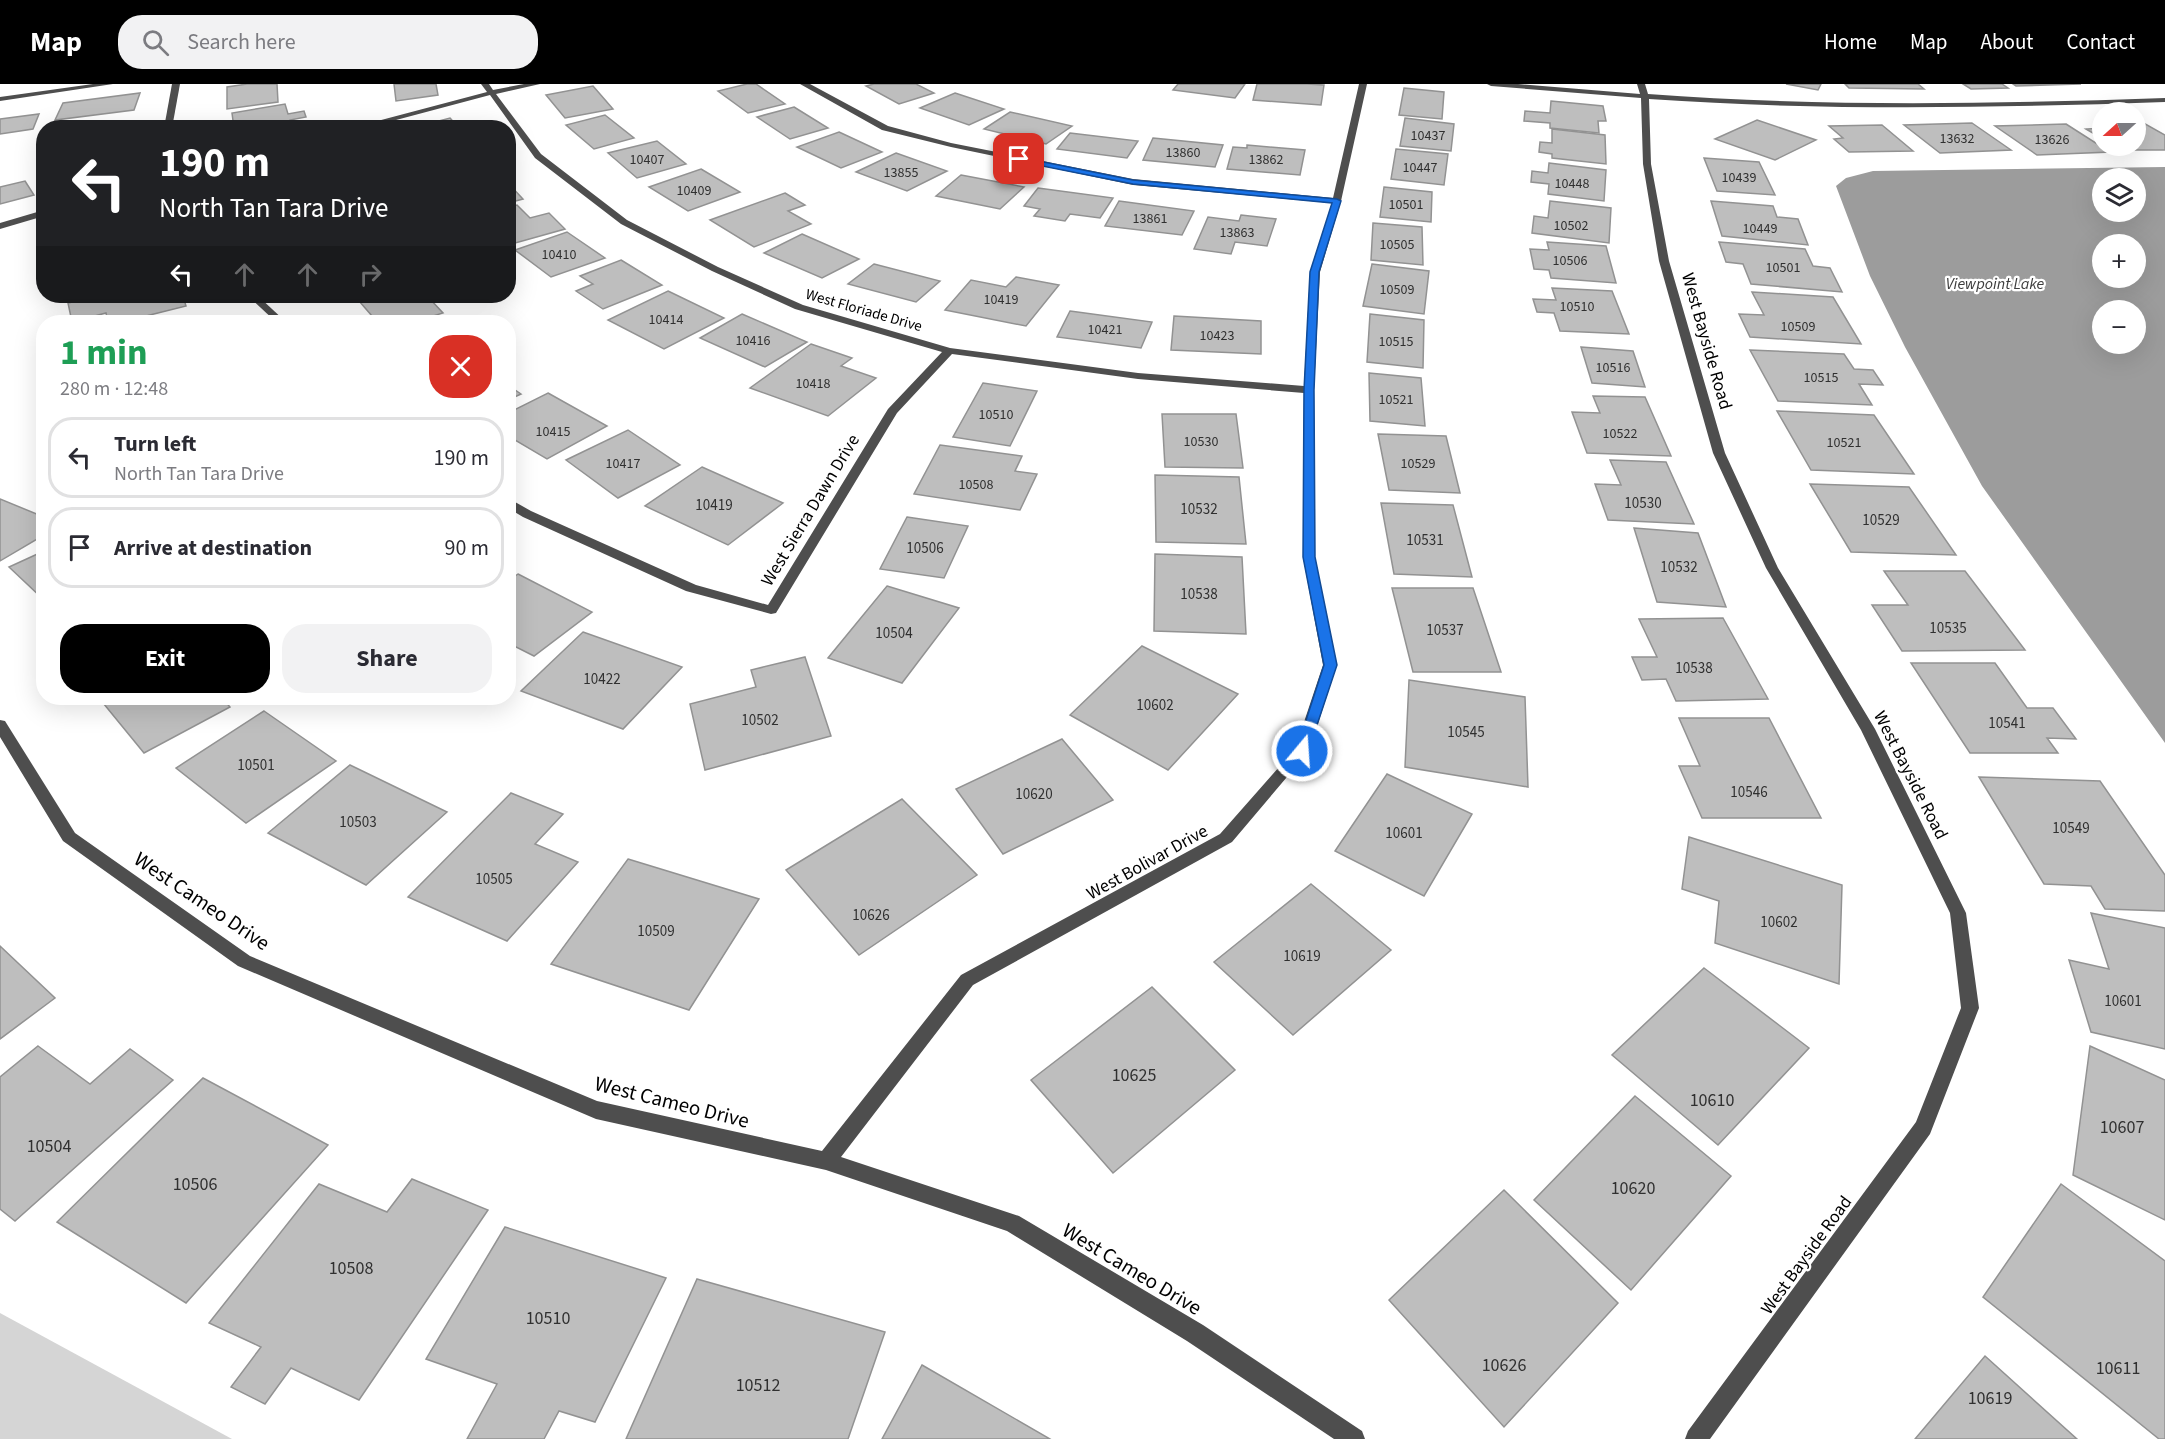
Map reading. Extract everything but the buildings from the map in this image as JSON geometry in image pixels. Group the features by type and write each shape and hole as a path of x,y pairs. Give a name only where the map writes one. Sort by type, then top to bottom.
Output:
{"street":[{"path":"0,99 109,84"},
{"path":"169,120 176,84"},
{"path":"382,120 488,88 536,84"},
{"path":"804,84 885,128 951,145 1133,182 1337,201"},
{"name":"West Bolivar Drive","path":"826,1161 967,980 1226,838 1302,751 1330,665 1309,557 1309,390 1315,272 1337,201 1363,84"},
{"path":"1491,84 1643,90 1791,104 1901,106 2165,100"},
{"name":"West Floriade Drive","path":"488,88 512,120"},
{"name":"West Bayside Road","path":"1643,90 1647,164 1664,261 1719,453 1772,568 1868,729 1958,913 1970,1008 1923,1128 1696,1439"},
{"name":"West Floriade Drive","path":"516,126 538,156 624,222 714,269 799,307 950,351 1137,376 1309,390"},
{"path":"0,226 36,215"},
{"path":"261,303 273,315"},
{"name":"West Sierra Dawn Drive","path":"516,507 691,588 771,610 892,411 950,351"},
{"name":"West Cameo Drive","path":"0,725 69,837 244,961 596,1110 826,1161 1011,1223 1195,1333 1354,1439"}],"shaded area":[{"path":"0,1313 232,1439 0,1439"}],"water":[{"name":"Viewpoint Lake","path":"2165,167 2165,743 1982,486 1905,347 1870,276 1836,186 1846,178 1873,171 2092,168"}],"route":[{"path":"1019,159 1133,182 1337,201 1315,272 1309,390 1309,557 1330,665 1302,751"}]}
